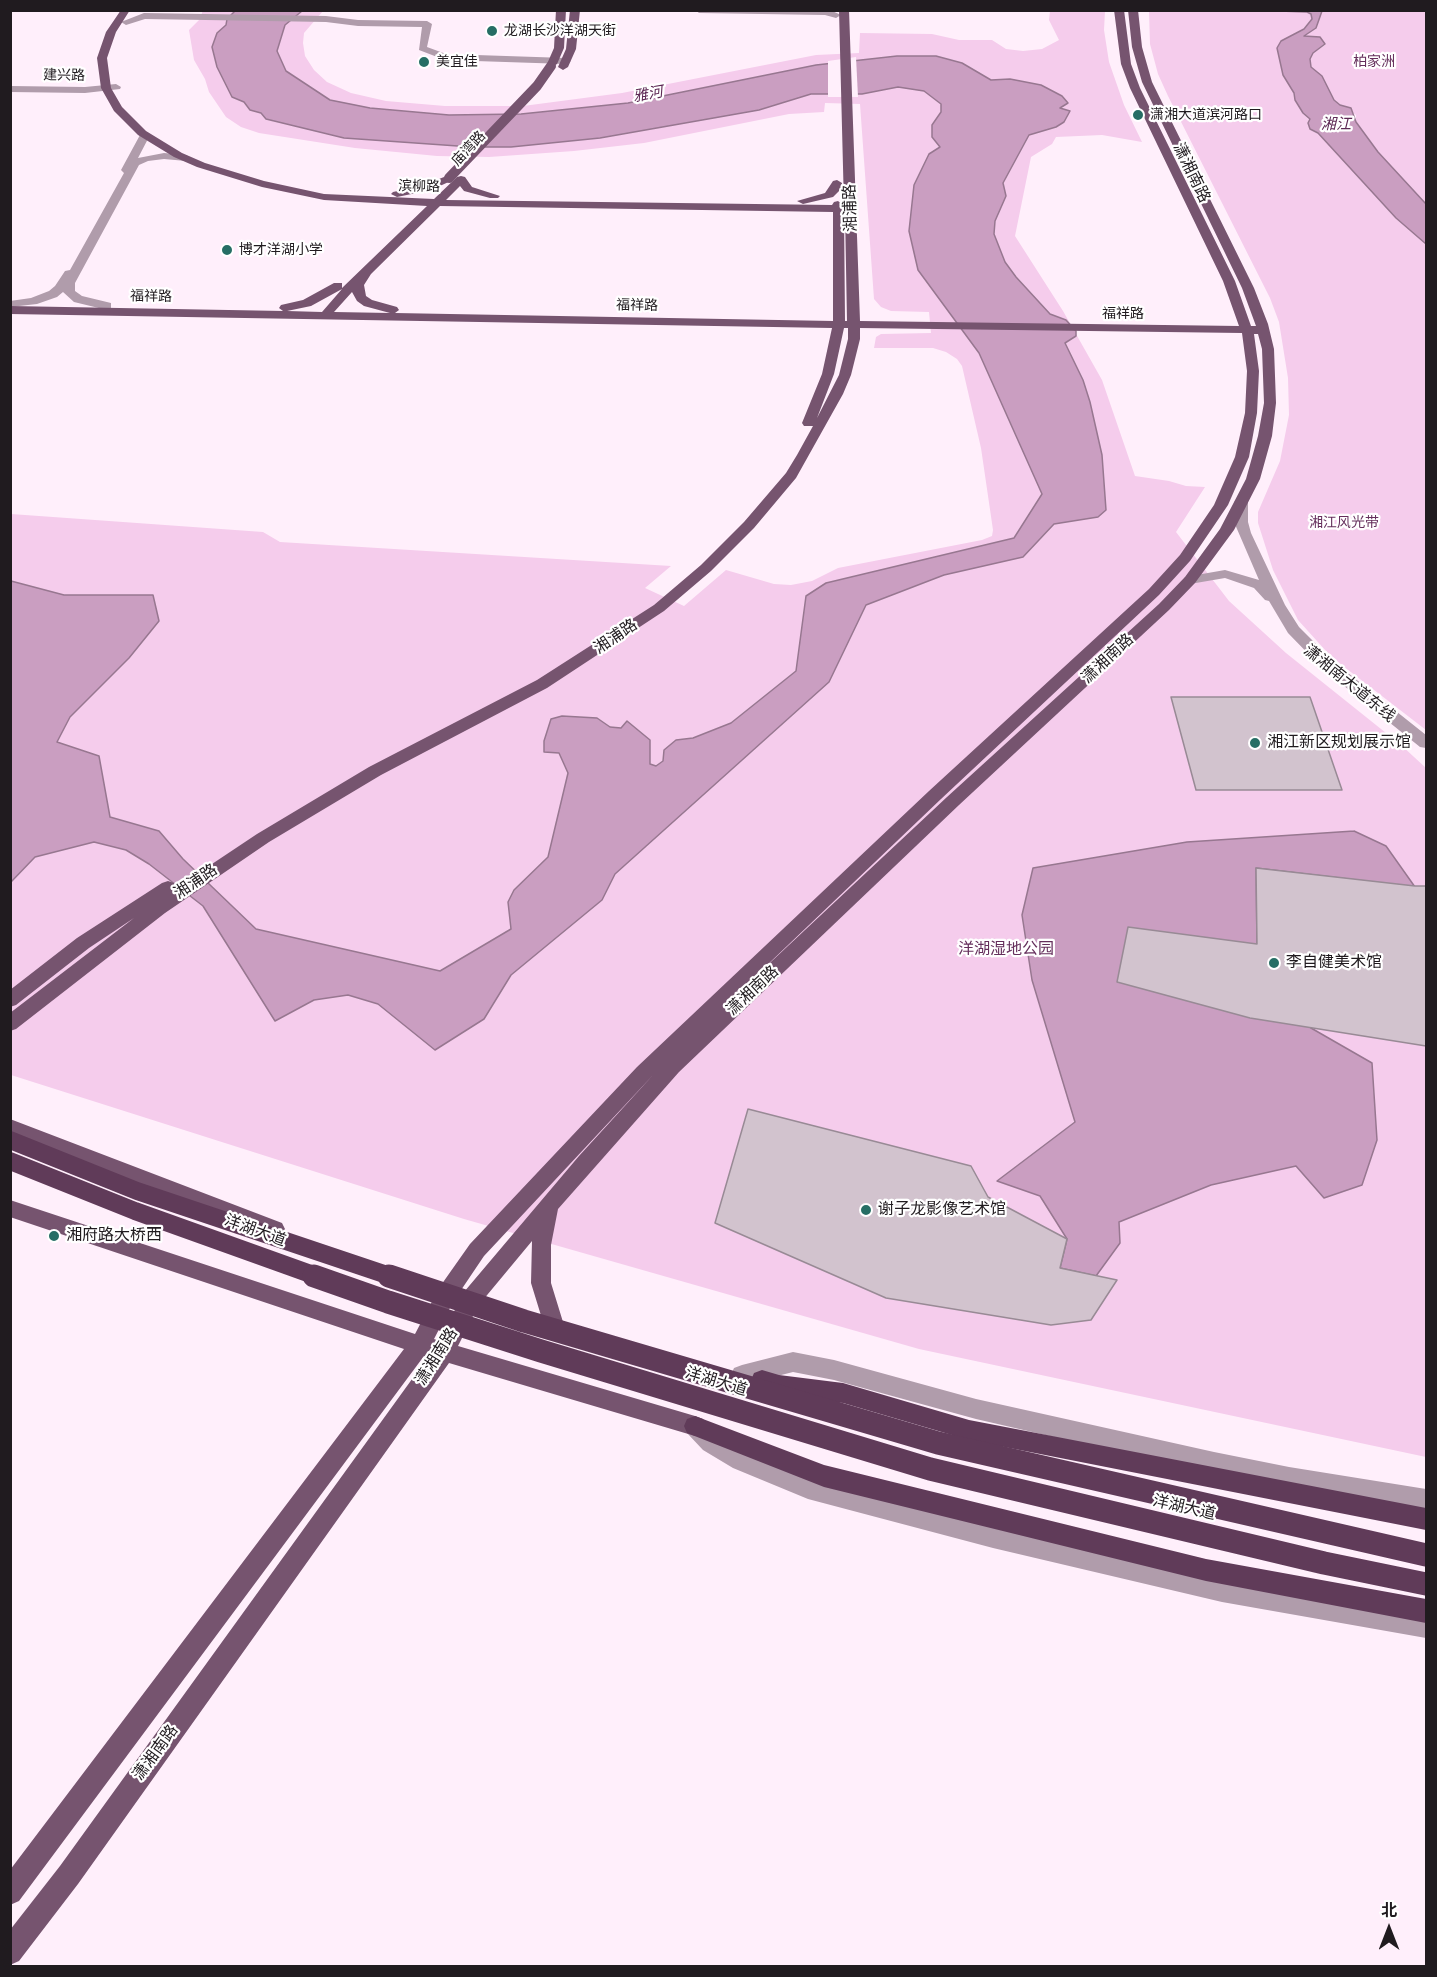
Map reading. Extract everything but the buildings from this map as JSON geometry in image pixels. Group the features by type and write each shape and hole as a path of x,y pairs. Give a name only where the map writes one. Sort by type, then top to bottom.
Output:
{"highway":[{"name":"洋湖大道","path":"10,1140 137,1191 524,1321 938,1443 1426,1555"},
{"name":"洋湖大道","path":"10,1161 135,1211 388,1302 918,1466 1324,1563 1426,1584"},
{"path":"742,1375 779,1385 843,1393 969,1430 1426,1519"},
{"path":"695,1426 824,1476 1206,1570 1426,1611"}],"main road":[{"name":"庙湾路","path":"559,62 561,10"},
{"name":"庙湾路","path":"321,312 338,286 409,218 435,199 548,88 573,38 575,10"},
{"name":"潇湘南路","path":"10,1952 76,1865 444,1352 471,1299 586,1162 672,1067 1190,580 1217,544 1241,502 1252,479 1269,419 1269,357 1255,327 1238,305 1135,88 1126,64 1120,37 1119,10"},
{"name":"潇湘南路","path":"10,1892 420,1345 446,1295 477,1250 644,1072 934,795 1154,592 1185,558 1221,505 1242,457 1251,413 1255,327 1248,288 1147,82 1139,57 1133,10"},
{"name":"湘浦路","path":"838,12 843,105 847,297"},
{"name":"滨柳路","path":"139,13 126,16 105,45 102,72 111,88 118,109 145,135 186,158 232,175 324,197 435,199 495,196 802,205"},
{"name":"滨柳路","path":"126,16 112,54 111,88 153,130 185,151 203,159 271,180 382,198"},
{"name":"湘浦路","path":"206,868 375,771 542,684 607,644 659,608 706,568 749,525 791,475 837,394 853,348 854,317 847,297 839,230 845,205 837,183 843,105"},
{"path":"382,198 421,190 455,179 468,189 495,196"},
{"path":"802,205 828,195 836,188 837,183"},
{"path":"382,198 396,205 409,218 437,209 478,203"},
{"name":"滨柳路","path":"435,199 478,203 845,205"},
{"path":"802,205 827,215 835,222 839,230"},
{"name":"庙湾路","path":"321,312 365,274 409,218"},
{"path":"365,274 358,285 361,298 368,303 395,311"},
{"path":"278,308 307,303 338,286"},
{"path":"804,320 828,311 847,297 854,317 899,322"},
{"path":"1208,323 1237,315 1238,305"},
{"name":"福祥路","path":"11,306 804,320 854,317 927,323 1187,329 1255,327"},
{"name":"福祥路","path":"11,306 278,308 321,312 395,311 804,320"},
{"name":"湘浦路","path":"10,1024 162,899 206,868 341,778 556,664 617,625 680,577 735,525 794,450 821,396 836,342 854,317"},
{"path":"804,320 828,329 836,342"},
{"path":"853,348 867,330 899,322"},
{"name":"福祥路","path":"1081,325 1208,323 1255,327"},
{"path":"1187,329 1215,332 1235,339 1248,347 1252,357"},
{"name":"湘浦路","path":"10,999 83,943 162,899"},
{"path":"10,1127 446,1295 471,1299 742,1375"},
{"path":"550,1206 541,1245 541,1282 554,1322"},
{"path":"10,1208 420,1345 695,1426"}],"street":[{"path":"699,10 838,12"},
{"path":"139,13 428,24 423,48 445,57 559,62"},
{"path":"81,89 98,81 102,72"},
{"name":"建兴路","path":"10,88 81,89 102,92 111,88"},
{"path":"11,306 41,299 60,288 145,135"},
{"path":"106,306 78,299 69,292 69,283 135,163 146,158 164,156 186,158"},
{"name":"潇湘南大道东线","path":"1241,502 1241,522 1244,533 1288,622 1311,650 1426,745"},
{"name":"潇湘南大道东线","path":"1190,580 1225,574 1247,579 1259,585 1272,600 1287,628 1306,650 1426,745"},
{"path":"742,1375 793,1362 834,1370 976,1409 1214,1463 1341,1487 1426,1500"},
{"path":"695,1426 711,1443 741,1461 808,1488 993,1537 1210,1588 1426,1626"}],"green space":[{"name":"洋湖湿地公园","path":"203,10 323,11 304,33 303,43 305,56 314,70 327,82 351,93 386,101 445,106 523,106 622,93 816,55 859,53 860,33 932,34 959,40 992,40 1006,49 1023,51 1042,49 1059,40 1049,20 1050,11 1105,11 1104,30 1109,62 1124,105 1142,142 1102,135 1056,137 1052,144 1031,157 1015,236 1063,311 1102,380 1135,476 1186,486 1205,487 1176,532 1229,601 1286,653 1401,745 1426,768 1426,1457 919,1349 464,1219 11,1075 11,514 263,532 280,542 671,566 645,588 684,606 726,570 774,584 791,585 812,581 838,568 982,540 992,536 981,448 962,366 957,359 946,352 933,348 874,348 876,337 881,334 931,333 929,312 891,311 881,307 874,299 860,104 825,103 824,112 789,114 644,143 574,151 489,157 437,156 355,148 259,133 241,127 226,117 209,92 205,79 194,60 189,30 200,19"},
{"name":"湘江风光带","path":"1279,10 1311,14 1312,19 1304,29 1283,75 1295,93 1303,113 1311,119 1310,129 1318,133 1396,218 1426,244 1426,730 1326,651 1298,620 1273,570 1258,523 1258,512 1280,461 1289,415 1288,378 1279,322 1270,298 1168,96 1158,74 1150,44 1149,11"},
{"name":"柏家洲","path":"1321,11 1426,11 1426,204 1378,152 1356,122 1356,115 1334,100 1327,86 1311,67 1310,59 1313,53 1325,45 1316,37 1304,36 1316,28"}],"water":[{"path":"235,11 302,11 285,25 277,51 286,71 330,100 370,108 449,115 521,114 628,103 816,65 897,56 936,56 962,63 991,80 1010,79 1041,85 1062,96 1068,103 1060,108 1070,111 1064,122 1056,127 1029,135 1003,183 1006,196 995,221 994,234 1005,262 1016,277 1050,314 1066,320 1076,331 1076,336 1065,343 1083,380 1090,402 1102,455 1106,510 1098,517 1054,524 1023,557 944,575 866,605 829,682 615,874 602,900 511,975 484,1019 435,1050 378,1004 348,995 314,1000 275,1021 203,906 149,864 126,850 94,842 35,857 11,882 11,581 64,595 153,595 159,621 129,658 70,717 57,742 99,756 110,817 159,831 183,859 256,929 440,971 511,929 508,902 514,890 548,857 568,773 559,753 544,752 544,741 551,719 562,716 597,718 610,727 621,728 627,721 650,740 650,764 656,766 663,761 664,750 676,740 693,738 731,723 796,671 806,596 826,583 1014,538 1042,494 979,353 918,270 909,231 914,185 929,154 940,147 932,137 932,125 941,112 941,104 924,91 898,87 862,94 811,94 759,110 600,138 511,147 472,147 344,138 266,119 261,113 250,110 244,102 232,97 217,67 212,47 217,33 226,25 227,19"},
{"name":"湘江","path":"1279,11 1322,11 1316,28 1304,36 1320,37 1325,44 1313,53 1310,59 1311,67 1322,76 1334,100 1340,105 1351,108 1356,122 1378,152 1426,204 1426,244 1396,218 1318,133 1310,129 1308,123 1310,119 1295,100 1294,93 1283,75 1277,48 1281,41 1304,29 1312,19 1311,14"},
{"path":"1354,831 1386,846 1415,887 1256,868 1257,944 1311,1028 1372,1063 1377,1140 1362,1185 1324,1198 1296,1166 1211,1185 1119,1222 1120,1243 1096,1276 1060,1268 1067,1239 1040,1196 997,1181 1075,1122 1032,980 1022,915 1033,868 1187,842"}],"pier":[{"path":"856,57 858,97 828,97 828,61"}],"place":[{"name":"龙湖长沙洋湖天街","path":"492,31"},
{"name":"美宜佳","path":"424,62"},
{"name":"潇湘大道滨河路口","path":"1138,115"},
{"name":"博才洋湖小学","path":"227,250"},
{"name":"湘江新区规划展示馆","path":"1255,743"},
{"name":"李自健美术馆","path":"1274,963"},
{"name":"谢子龙影像艺术馆","path":"866,1210"},
{"name":"湘府路大桥西","path":"54,1236"}],"water label":[{"name":"雅河","path":"648,95"}]}
